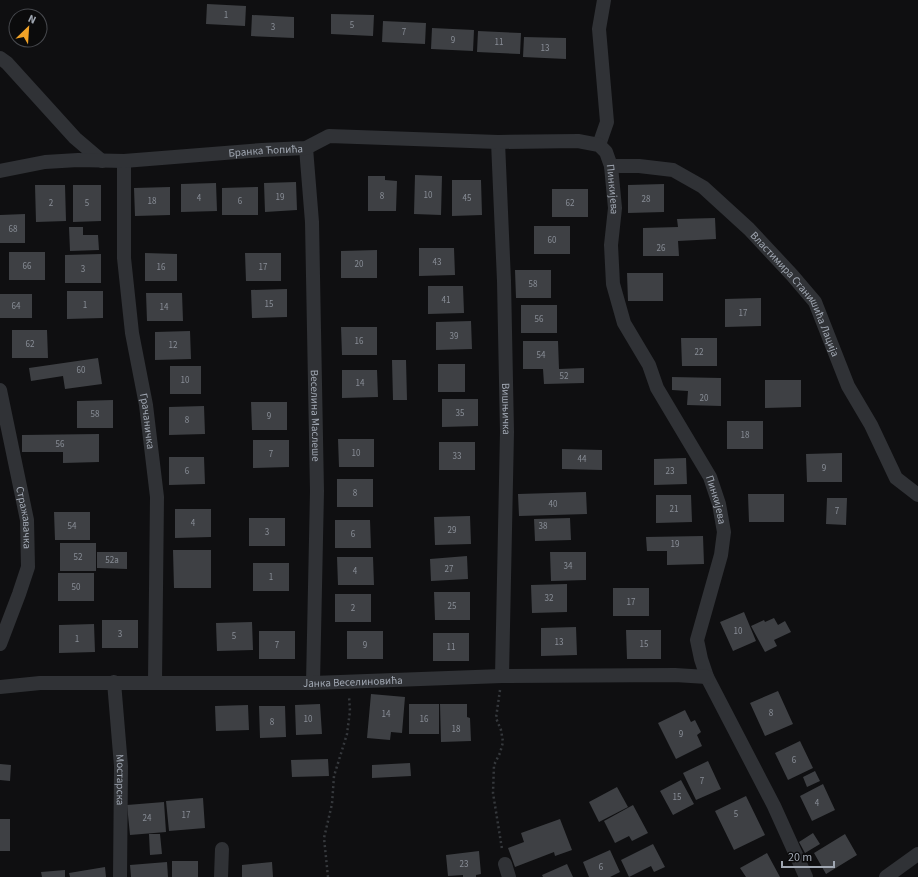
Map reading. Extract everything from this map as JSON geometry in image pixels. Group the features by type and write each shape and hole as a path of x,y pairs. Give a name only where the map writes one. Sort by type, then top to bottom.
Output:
{"street":[{"path":"600,145 607,122 599,29 604,0"},
{"path":"0,58 7,63 75,138 102,161"},
{"name":"Бранка Ћопића","path":"0,170 45,162 78,160 124,161 306,148 329,136 498,142 578,140 600,145"},
{"name":"Вишњичка","path":"498,142 504,282 507,432 502,676"},
{"name":"Пинкијева","path":"600,145 606,152 611,166 615,208 611,245 613,284 624,323 649,365 657,388 710,476 719,504 724,532 722,555 697,640 706,677 774,806 806,877"},
{"name":"Веселина Маслеше","path":"306,148 312,222 317,483 313,683"},
{"name":"Грачаничка","path":"124,161 124,258 132,333 146,405 157,497 155,682"},
{"name":"Властимира Станишића Лација","path":"611,166 639,166 673,170 703,187 754,235 792,275 814,302 848,386 871,425 896,478 918,495"},
{"name":"Стражавачка","path":"0,390 27,520 28,567 0,644"},
{"name":"Јанка Веселиновића","path":"0,687 40,683 313,683 502,676 675,675 706,677"},
{"name":"Мостарска","path":"114,682 121,766 120,877"},
{"path":"221,877 222,849"},
{"path":"886,877 918,854"}],"path":[{"path":"502,676 496,718 501,730 503,742 500,753 494,765 493,793 507,870"},
{"path":"328,877 324,838 332,804 334,776 347,734 350,711 348,681"}],"building":[{"path":"207,4 246,6 245,26 206,24"},
{"path":"331,14 374,15 373,36 331,34"},
{"path":"252,15 294,17 294,38 251,36"},
{"path":"383,21 426,23 425,44 382,42"},
{"path":"432,28 474,30 473,51 431,49"},
{"path":"478,31 521,33 520,54 477,52"},
{"path":"524,37 566,38 566,59 523,57"},
{"path":"415,175 442,176 441,215 414,214"},
{"path":"368,176 385,176 385,180 397,181 396,211 368,211"},
{"path":"452,180 481,180 482,215 452,216"},
{"path":"296,182 297,210 265,212 264,183"},
{"path":"216,183 217,211 181,212 181,184"},
{"path":"664,184 664,212 628,213 628,185"},
{"path":"35,185 65,185 66,221 36,222"},
{"path":"73,185 101,185 101,221 73,222"},
{"path":"170,187 170,215 135,216 134,188"},
{"path":"258,187 258,215 222,215 222,188"},
{"path":"552,189 588,189 588,217 552,217"},
{"path":"25,214 25,243 0,243 0,215"},
{"path":"715,218 716,239 678,241 679,256 643,256 643,228 678,227 677,219"},
{"path":"534,226 570,226 570,254 534,254"},
{"path":"69,227 83,227 83,235 98,235 99,250 70,251"},
{"path":"419,248 454,248 455,275 419,276"},
{"path":"377,250 377,278 341,278 341,251"},
{"path":"9,252 45,252 45,280 9,280"},
{"path":"145,253 177,254 177,281 145,281"},
{"path":"245,253 281,253 281,281 246,281"},
{"path":"101,254 101,283 65,283 65,255"},
{"path":"515,270 551,270 551,298 516,298"},
{"path":"627,273 663,273 663,301 628,301"},
{"path":"428,286 463,286 464,313 428,314"},
{"path":"287,289 287,317 252,318 251,290"},
{"path":"67,291 103,291 103,318 67,319"},
{"path":"146,293 182,293 183,321 147,321"},
{"path":"0,294 32,294 32,318 0,318"},
{"path":"761,298 761,326 725,327 725,299"},
{"path":"521,305 557,305 557,333 521,333"},
{"path":"471,321 472,349 436,350 436,322"},
{"path":"341,327 377,327 377,355 342,355"},
{"path":"12,330 47,330 48,358 12,358"},
{"path":"190,331 191,359 155,360 155,332"},
{"path":"681,338 717,338 717,366 682,366"},
{"path":"523,341 558,341 559,369 584,368 584,383 544,384 543,369 523,369"},
{"path":"98,358 102,384 65,389 63,376 31,381 29,368"},
{"path":"392,360 406,360 407,400 393,400"},
{"path":"438,364 465,364 465,392 438,392"},
{"path":"170,366 201,366 201,394 170,394"},
{"path":"342,370 377,370 378,397 342,398"},
{"path":"672,377 721,378 721,406 687,405 688,391 672,390"},
{"path":"765,380 801,380 801,407 765,408"},
{"path":"442,399 478,399 478,426 442,427"},
{"path":"113,400 113,428 77,428 77,401"},
{"path":"251,402 287,402 287,430 252,430"},
{"path":"204,406 205,434 169,435 169,407"},
{"path":"727,421 763,421 763,449 727,449"},
{"path":"99,434 99,462 63,463 63,452 22,452 22,435"},
{"path":"338,439 374,439 374,467 339,467"},
{"path":"253,440 289,440 289,467 253,468"},
{"path":"439,442 475,442 475,470 439,470"},
{"path":"562,449 602,450 602,470 562,469"},
{"path":"842,453 842,482 807,482 806,454"},
{"path":"169,457 204,457 205,484 169,485"},
{"path":"686,458 687,484 654,485 654,459"},
{"path":"337,479 373,479 373,507 337,507"},
{"path":"586,492 587,514 519,516 518,494"},
{"path":"748,494 784,494 784,522 749,522"},
{"path":"656,495 691,495 692,522 656,523"},
{"path":"827,498 847,498 846,525 826,524"},
{"path":"175,509 211,509 211,537 175,538"},
{"path":"54,512 90,512 90,540 55,540"},
{"path":"470,516 471,544 435,545 434,517"},
{"path":"249,518 285,518 285,546 249,546"},
{"path":"570,518 571,540 535,541 534,519"},
{"path":"335,520 370,520 371,548 335,548"},
{"path":"703,536 704,564 667,565 667,551 647,551 646,537"},
{"path":"60,543 96,543 96,571 60,571"},
{"path":"173,550 211,550 211,588 174,588"},
{"path":"97,552 127,552 127,569 97,568"},
{"path":"550,552 586,552 586,580 551,581"},
{"path":"467,556 468,579 431,581 430,559"},
{"path":"337,557 373,557 374,585 338,585"},
{"path":"253,563 289,563 289,591 253,591"},
{"path":"58,573 94,573 94,601 58,601"},
{"path":"567,584 567,612 532,613 531,585"},
{"path":"613,588 649,588 649,616 613,616"},
{"path":"434,592 470,592 470,620 435,620"},
{"path":"335,594 371,594 371,622 335,622"},
{"path":"744,612 756,641 733,651 720,622"},
{"path":"774,618 778,625 785,621 791,632 774,640 777,646 765,652 751,626 764,620 765,622"},
{"path":"102,620 138,620 138,648 102,648"},
{"path":"252,622 253,650 217,651 216,623"},
{"path":"94,624 95,652 59,653 59,625"},
{"path":"576,627 577,655 541,656 541,628"},
{"path":"626,630 661,630 661,659 627,659"},
{"path":"259,631 295,631 295,659 259,659"},
{"path":"347,631 383,631 383,659 347,659"},
{"path":"433,633 469,633 469,661 433,661"},
{"path":"778,691 793,724 765,736 750,703"},
{"path":"371,694 405,697 402,733 391,732 390,740 367,738"},
{"path":"320,704 322,734 296,735 295,705"},
{"path":"409,704 439,704 439,734 409,734"},
{"path":"440,704 467,704 467,717 470,718 471,741 441,742"},
{"path":"248,705 249,730 216,731 215,706"},
{"path":"259,706 285,706 286,737 260,738"},
{"path":"685,710 691,722 695,720 701,732 697,735 702,746 676,759 658,723"},
{"path":"800,741 813,768 788,780 775,753"},
{"path":"328,759 329,776 292,777 291,760"},
{"path":"708,761 721,789 696,800 683,773"},
{"path":"410,763 411,776 372,778 372,765"},
{"path":"0,764 11,765 10,781 0,780"},
{"path":"815,771 820,781 807,787 803,777"},
{"path":"681,780 694,804 673,815 660,791"},
{"path":"823,784 835,810 812,821 800,796"},
{"path":"617,787 628,807 599,822 589,802"},
{"path":"746,796 765,835 734,850 715,811"},
{"path":"203,798 205,828 169,831 166,801"},
{"path":"164,802 166,832 130,835 127,805"},
{"path":"633,805 648,833 632,841 629,836 615,843 604,821"},
{"path":"0,819 10,819 10,851 0,851"},
{"path":"560,819 572,850 555,856 554,852 515,867 508,848 524,842 521,833"},
{"path":"813,833 820,844 805,853 799,842"},
{"path":"149,834 160,834 162,854 150,855"},
{"path":"845,834 857,855 826,874 814,853"},
{"path":"653,844 665,867 654,872 651,866 629,877 621,860"},
{"path":"610,850 620,872 610,877 589,877 583,862"},
{"path":"479,851 481,874 476,875 476,877 463,877 463,875 448,876 446,855"},
{"path":"767,853 780,877 746,877 740,868"},
{"path":"172,861 198,861 198,877 172,877"},
{"path":"167,862 168,877 131,877 130,865"},
{"path":"272,862 273,877 242,877 242,865"},
{"path":"567,864 573,877 543,877 542,875"},
{"path":"105,867 106,877 70,877 69,873"},
{"path":"65,870 65,877 42,877 41,872"}]}
